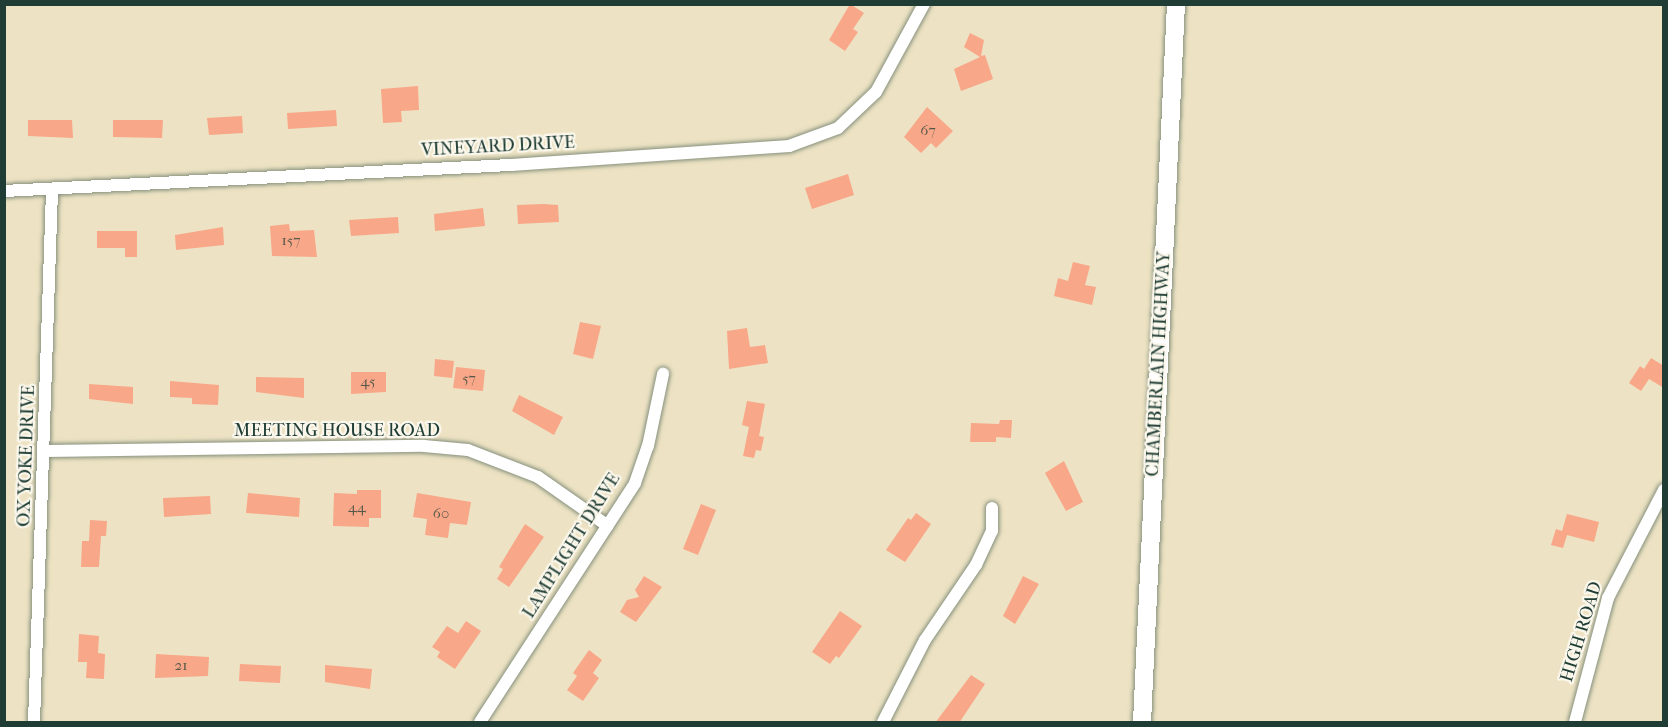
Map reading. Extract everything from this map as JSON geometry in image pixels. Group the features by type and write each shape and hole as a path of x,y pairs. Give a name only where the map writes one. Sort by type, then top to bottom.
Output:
{"main road":[{"name":"CHAMBERLAIN HIGHWAY","path":"1142,723 1176,4"}],"street":[{"name":"VINEYARD DRIVE","path":"4,191 789,146 838,128 876,92 924,4"},
{"name":"OX YOKE DRIVE","path":"34,723 46,451 51,190"},
{"name":"LAMPLIGHT DRIVE","path":"480,723 635,483 648,447 663,374"},
{"name":"MEETING HOUSE ROAD","path":"46,451 424,446 468,450 538,477 608,526"},
{"name":"HIGH ROAD","path":"1575,723 1603,611 1630,550 1664,490"},
{"path":"883,723 925,640 976,565 992,531 992,508"}],"building":[{"path":"850,4 864,13 853,29 858,32 845,51 829,40"},
{"path":"970,33 984,40 981,56 985,55 993,79 961,91 954,69 980,57 964,47"},
{"path":"418,86 419,110 401,111 402,122 383,123 381,89"},
{"path":"927,107 953,131 936,148 931,143 921,153 904,137"},
{"path":"336,110 337,126 288,129 287,113"},
{"path":"242,116 243,133 209,135 207,118"},
{"path":"28,120 72,120 73,138 28,136"},
{"path":"113,120 163,120 162,138 113,137"},
{"path":"848,174 854,195 812,209 805,188"},
{"path":"517,205 558,205 559,222 518,224"},
{"path":"483,208 485,226 435,231 434,214"},
{"path":"398,217 399,233 351,236 349,220"},
{"path":"289,224 290,231 314,230 317,257 272,256 270,226"},
{"path":"223,227 224,245 176,250 175,235"},
{"path":"97,231 137,231 137,257 125,257 125,248 97,248"},
{"path":"1073,262 1090,266 1085,285 1096,287 1092,305 1054,296 1058,278 1068,281"},
{"path":"580,322 601,326 593,359 573,354"},
{"path":"747,328 750,347 765,345 768,363 729,369 727,331"},
{"path":"1651,358 1664,366 1664,388 1649,379 1641,391 1629,383 1640,366 1644,369"},
{"path":"435,359 454,361 452,378 434,376"},
{"path":"456,367 485,370 483,391 453,388"},
{"path":"351,372 386,372 386,392 351,394"},
{"path":"256,377 304,378 304,398 256,392"},
{"path":"170,381 219,385 218,405 192,404 192,398 170,397"},
{"path":"89,384 133,387 133,404 89,399"},
{"path":"519,395 563,417 554,435 512,411"},
{"path":"747,401 765,404 759,436 764,437 761,451 756,450 754,458 743,456 749,427 742,425"},
{"path":"1000,420 1012,420 1011,438 996,437 996,442 970,442 971,423 999,424"},
{"path":"1064,461 1083,502 1066,511 1045,473"},
{"path":"357,490 381,490 381,518 369,518 369,527 333,526 334,493 357,494"},
{"path":"248,493 300,498 299,517 246,513"},
{"path":"417,493 471,502 467,525 450,523 448,538 425,535 427,519 413,517"},
{"path":"210,496 211,514 164,517 163,498"},
{"path":"701,504 716,510 698,555 683,549"},
{"path":"916,513 931,524 905,562 886,550 908,518 911,520"},
{"path":"1567,514 1599,522 1594,542 1567,535 1563,548 1551,545 1556,529 1562,531"},
{"path":"90,520 107,521 106,536 101,536 99,567 81,567 82,541 89,541"},
{"path":"525,524 544,537 509,587 497,579 503,569 499,567"},
{"path":"644,576 662,587 636,622 620,612 627,600 639,597 635,590"},
{"path":"1023,576 1039,584 1015,624 1003,616"},
{"path":"840,611 862,626 839,658 836,656 830,664 812,652"},
{"path":"466,621 481,631 455,669 437,657 440,652 432,647 447,626 458,633"},
{"path":"79,634 99,636 98,653 105,654 104,679 86,678 87,662 78,662"},
{"path":"589,650 602,660 593,673 599,678 583,701 567,690 577,676 573,673"},
{"path":"156,654 209,657 208,676 155,678"},
{"path":"240,664 281,666 280,683 239,681"},
{"path":"325,665 372,669 370,689 325,682"},
{"path":"971,675 985,684 959,723 935,723"}]}
